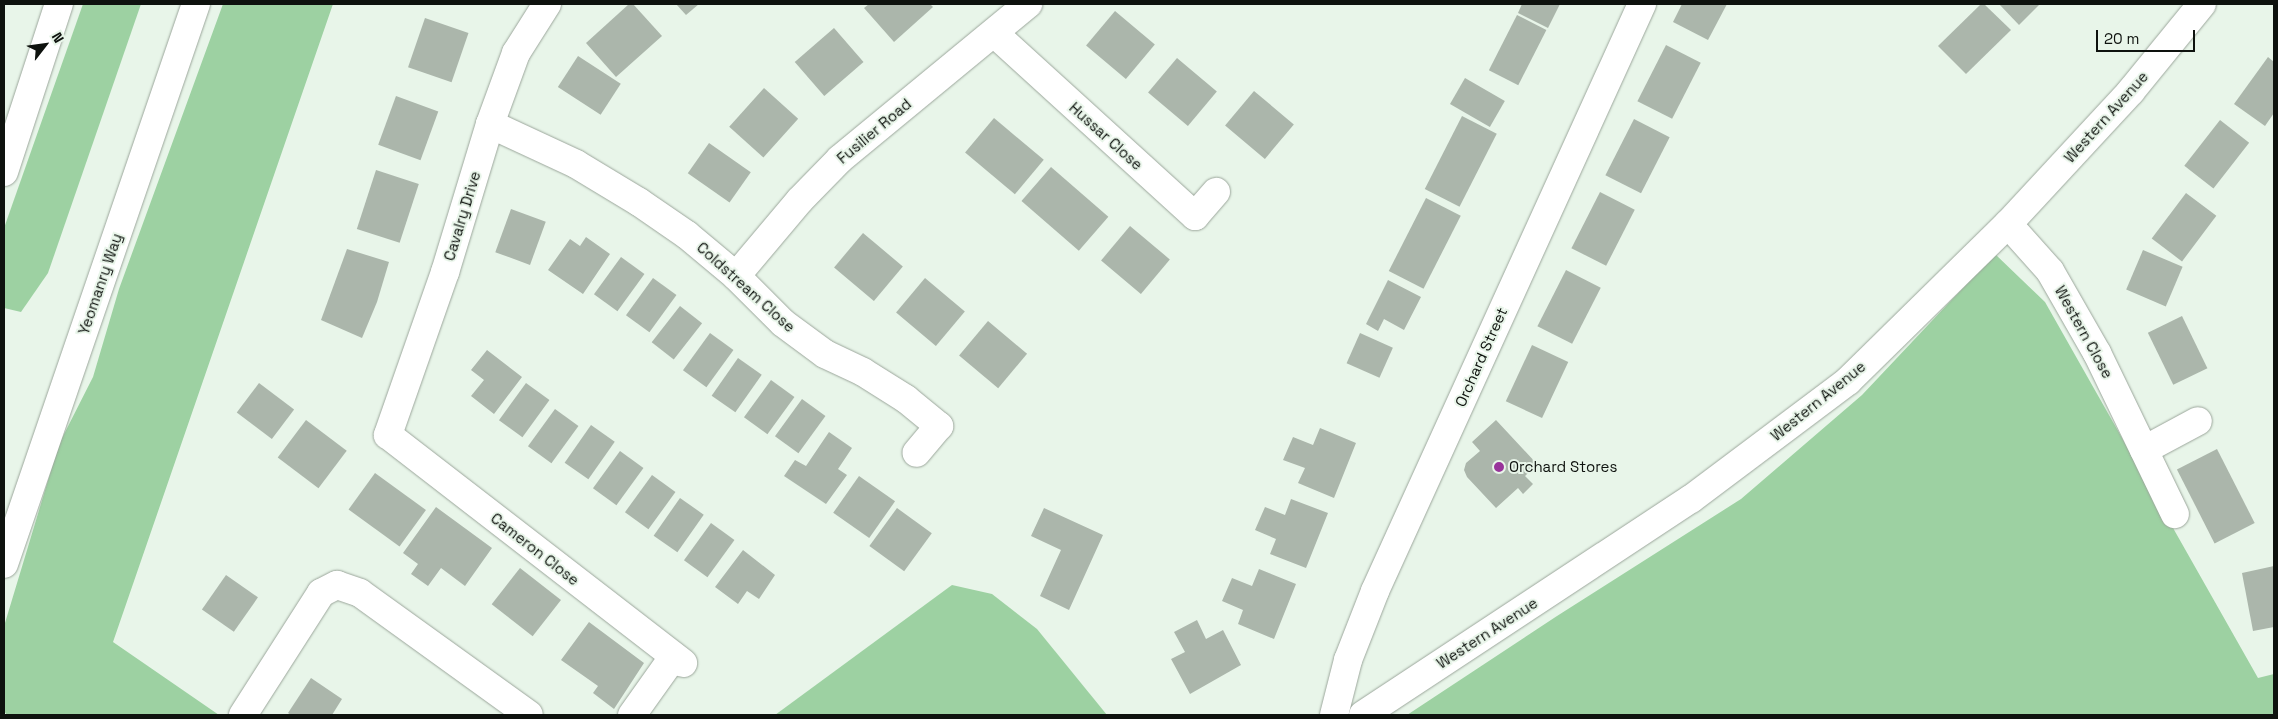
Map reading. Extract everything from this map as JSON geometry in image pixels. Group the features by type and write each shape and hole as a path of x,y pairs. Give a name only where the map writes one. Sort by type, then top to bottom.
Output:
{"street":[{"path":"4,172 59,4"},
{"name":"Yeomanry Way","path":"4,564 196,4"},
{"name":"Cavalry Drive","path":"388,435 445,272 490,124 516,53 548,4"},
{"name":"Fusilier Road","path":"736,276 800,200 840,159 1028,4"},
{"name":"Orchard Street","path":"1334,715 1348,660 1375,591 1642,4"},
{"name":"Western Avenue","path":"1362,715 1691,499 1840,387 2008,224 2131,91 2202,4"},
{"name":"Hussar Close","path":"994,33 1195,216 1216,192"},
{"name":"Coldstream Close","path":"490,124 576,164 639,202 687,235 736,276 783,323 825,354 863,372 906,399 940,426 916,453"},
{"name":"Western Close","path":"2008,224 2050,271 2097,353 2175,514"},
{"path":"2144,450 2198,421"},
{"name":"Cameron Close","path":"388,435 678,660 632,715"},
{"path":"242,715 321,593 337,585 360,593 528,715"}],"green space":[{"path":"83,4 141,4 48,273 21,312 4,308 4,228"},
{"path":"223,4 333,4 113,642 219,715 7,715 4,711 5,623 59,444 93,377 119,289"},
{"path":"1995,254 2045,302 2258,678 2274,674 2274,715 1407,715 1557,616 1741,499 1862,395"},
{"path":"952,585 992,594 1037,629 1107,715 775,715"}],"building":[{"path":"629,4 633,4 662,36 616,77 586,43"},
{"path":"676,4 699,4 686,15"},
{"path":"869,4 930,4 933,7 894,42 864,8"},
{"path":"1522,4 1560,4 1548,28 1518,13"},
{"path":"1682,4 1727,4 1708,40 1673,22"},
{"path":"1981,4 1984,4 2011,30 1966,74 1938,46"},
{"path":"1999,4 2040,4 2019,25"},
{"path":"1115,11 1155,44 1126,79 1086,45"},
{"path":"1517,15 1546,30 1518,85 1489,70"},
{"path":"425,18 468,33 452,82 408,67"},
{"path":"834,28 864,62 824,96 795,62"},
{"path":"1666,45 1701,63 1672,119 1637,101"},
{"path":"578,56 621,84 601,115 558,87"},
{"path":"2268,57 2274,62 2274,113 2265,126 2234,104"},
{"path":"1177,58 1217,91 1188,126 1148,92"},
{"path":"1465,78 1505,101 1490,127 1450,104"},
{"path":"764,88 798,119 763,157 729,127"},
{"path":"1254,91 1294,124 1265,159 1225,125"},
{"path":"396,96 438,111 421,160 378,145"},
{"path":"1462,116 1497,134 1460,207 1425,189"},
{"path":"994,118 1044,160 1015,194 965,152"},
{"path":"1634,119 1670,137 1641,193 1605,175"},
{"path":"2220,120 2249,143 2213,188 2184,166"},
{"path":"709,143 751,172 730,203 688,173"},
{"path":"1051,167 1108,217 1079,251 1021,201"},
{"path":"376,170 419,184 400,243 357,229"},
{"path":"1600,192 1635,210 1606,266 1571,248"},
{"path":"2186,193 2216,216 2182,261 2152,239"},
{"path":"1426,198 1461,216 1424,289 1389,271"},
{"path":"511,209 546,222 530,265 495,252"},
{"path":"1130,226 1170,259 1141,294 1101,260"},
{"path":"863,233 903,266 874,301 834,267"},
{"path":"586,237 610,254 583,294 548,270 570,239 580,246"},
{"path":"347,249 389,262 377,302 362,338 321,320"},
{"path":"2143,250 2183,267 2166,306 2126,290"},
{"path":"621,257 644,274 617,311 594,294"},
{"path":"1566,270 1601,288 1572,344 1537,326"},
{"path":"653,278 676,295 649,332 626,315"},
{"path":"925,278 965,311 936,346 896,312"},
{"path":"1388,280 1421,297 1404,330 1384,319 1378,331 1366,324"},
{"path":"680,306 702,323 674,359 652,342"},
{"path":"2182,316 2207,368 2173,385 2148,333"},
{"path":"988,321 1027,354 998,388 959,355"},
{"path":"710,333 733,350 706,387 683,370"},
{"path":"1360,333 1393,348 1379,378 1347,363"},
{"path":"1532,345 1568,362 1542,418 1506,401"},
{"path":"487,350 522,377 494,414 471,396 484,380 471,370"},
{"path":"738,358 762,375 735,412 712,396"},
{"path":"771,380 794,397 767,434 744,417"},
{"path":"259,383 294,409 272,439 237,413"},
{"path":"526,383 549,400 522,437 499,420"},
{"path":"802,399 825,416 798,453 775,436"},
{"path":"555,409 578,426 551,463 528,446"},
{"path":"306,420 347,451 318,488 278,458"},
{"name":"Orchard Stores","path":"1496,420 1537,464 1525,476 1533,484 1523,494 1518,488 1496,508 1467,477 1464,470 1466,463 1480,451 1472,442"},
{"path":"591,425 615,442 588,479 565,463"},
{"path":"1320,428 1356,443 1334,498 1298,483 1305,468 1283,460 1293,437 1313,445"},
{"path":"829,432 852,448 838,469 847,475 826,504 784,476 795,460 806,466"},
{"path":"2217,449 2255,523 2215,543 2177,469"},
{"path":"620,451 643,468 616,505 593,488"},
{"path":"375,473 426,510 400,546 349,509"},
{"path":"652,475 675,492 648,529 625,512"},
{"path":"859,476 895,501 869,538 833,513"},
{"path":"680,498 704,515 677,552 654,536"},
{"path":"1291,499 1328,513 1306,568 1270,554 1276,539 1255,530 1265,507 1285,515"},
{"path":"436,507 492,548 465,586 441,568 428,586 411,574 418,564 403,553"},
{"path":"897,508 932,533 904,571 869,546"},
{"path":"1044,508 1103,535 1069,610 1040,596 1061,550 1031,536"},
{"path":"711,523 734,540 707,577 684,560"},
{"path":"743,550 775,575 759,599 747,591 738,604 715,587"},
{"path":"2274,566 2274,627 2253,631 2242,573"},
{"path":"520,568 561,600 533,636 492,604"},
{"path":"1259,569 1296,584 1274,639 1238,624 1243,610 1222,601 1232,578 1252,586"},
{"path":"226,575 258,597 234,632 202,609"},
{"path":"1197,620 1206,639 1223,630 1241,665 1190,694 1171,659 1185,652 1174,632"},
{"path":"589,622 644,663 614,709 593,693 598,686 561,660"},
{"path":"311,678 342,699 332,715 291,715 288,713"}],"place":[{"name":"Orchard Stores","path":"1499,467"}]}
